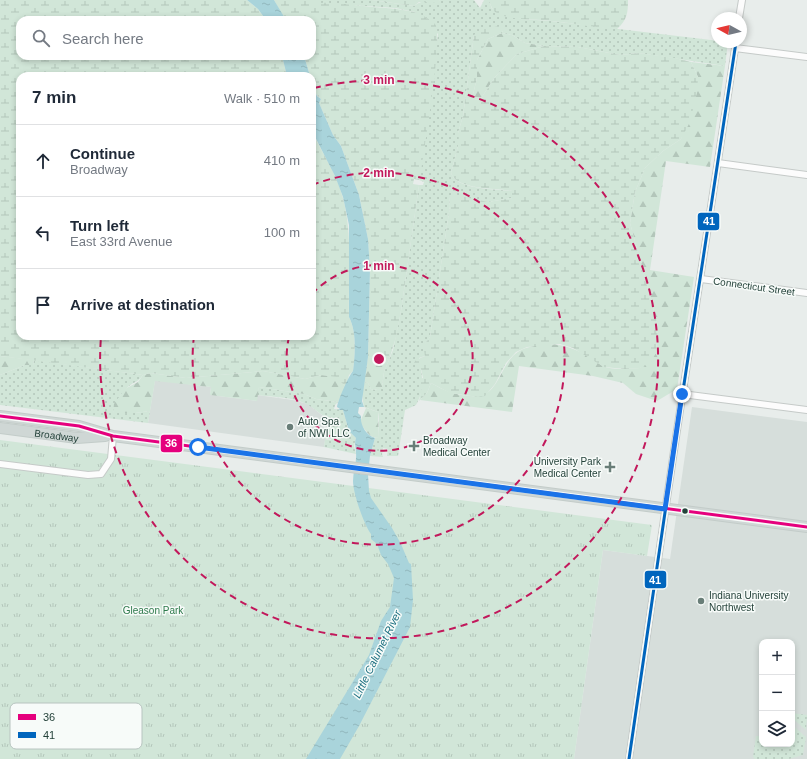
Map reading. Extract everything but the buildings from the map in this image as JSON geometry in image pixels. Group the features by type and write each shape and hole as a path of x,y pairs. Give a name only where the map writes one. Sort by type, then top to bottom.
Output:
{"main road":[{"name":"Broadway","path":"0,416 79,426 113,436 807,527"},
{"name":"Broadway","path":"0,428 77,438 113,436"}],"street":[{"path":"740,12 742,0"},
{"path":"747,47 807,57"},
{"path":"629,759 682,394 736,48"},
{"path":"718,163 807,175"},
{"name":"Connecticut Street","path":"701,279 807,293"},
{"path":"682,394 807,410"},
{"path":"0,464 88,475 101,474 111,459 113,436"}],"shaded area":[{"path":"155,380 211,387 210,395 257,401 257,395 293,400 308,404 328,420 324,447 148,423"},
{"name":"Indiana University Northwest","path":"692,407 807,422 807,759 574,759 603,550 670,559"}],"green space":[{"path":"0,0 247,0 258,9 263,16 16,16 16,60 283,60 286,72 16,72 16,340 316,340 316,139 337,180 343,198 348,227 349,317 352,323 355,344 353,371 349,375 346,387 336,377 321,375 305,379 263,371 186,378 151,373 143,375 0,356"},
{"path":"274,0 321,0 321,3 337,3 401,10 420,14 435,24 437,33 437,50 432,96 421,174 419,180 414,179 413,184 419,185 401,311 396,337 389,360 384,358 368,357 370,269 368,239 359,195 341,146 333,135 319,103 321,99 316,93 316,72 309,72 305,60 316,60 316,16 283,16"},
{"path":"321,0 372,0 414,6 425,1 437,2 440,0 474,0 480,8 484,0 489,0 492,9 521,19 551,21 711,40 711,48 727,48 725,66 639,53 620,55 578,47 544,46 525,43 512,35 502,33 503,30 474,35 463,116 458,133 458,146 451,173 454,179 469,186 512,191 512,198 488,202 449,197 450,206 430,337 425,344 425,356 419,358 422,387 416,405 405,410 398,456 387,456 388,449 383,448 383,457 370,456 375,438 379,438 379,418 378,412 364,407 363,389 364,382 368,383 371,389 377,390 382,387 384,372 393,350 401,311 419,185 423,185 424,182 419,180 438,34 415,12 395,8 321,3"},
{"path":"372,0 440,0 437,3 419,2 414,6"},
{"path":"486,0 628,0 628,5 625,19 617,29 503,16 495,12 489,1"},
{"path":"499,26 504,28 502,33 488,39 477,60 477,78 473,94 474,99 480,100 495,77 517,54 544,46 578,47 620,55 639,53 675,58 691,62 698,77 697,93 690,122 681,139 663,151 645,168 635,192 630,223 658,326 656,353 649,365 640,368 625,369 604,367 573,348 560,344 527,347 516,352 506,363 495,384 485,396 478,397 450,393 431,383 427,393 419,401 422,386 418,383 419,379 423,378 421,369 417,369 414,363 416,360 425,356 423,346 430,337 450,206 449,197 460,196 488,202 512,198 512,191 478,187 461,183 454,179 451,173 458,146 458,133 463,116 474,35 480,30"},
{"path":"502,33 512,35 525,43 544,46 517,54 495,77 480,100 474,99 473,94 477,78 477,60 488,39"},
{"path":"691,62 725,66 710,167 666,161 650,270 694,277 677,389 657,401 636,394 623,383 593,376 519,366 512,412 420,400 427,393 431,383 455,394 471,396 481,395 489,391 495,385 504,368 517,353 526,348 543,344 568,347 607,368 617,369 640,368 656,353 658,326 630,223 635,192 645,168 663,151 681,139 698,77"},
{"path":"0,356 34,360 33,365 25,365 0,375"},
{"path":"368,357 384,358 389,360 384,372 382,387 378,390 371,389 368,383 364,382"},
{"path":"34,360 143,375 123,392 117,401 113,413 150,411 148,423 0,405 0,375 25,365 33,365"},
{"path":"263,371 305,379 321,375 336,376 346,387 338,402 316,399 304,394 259,387 257,401 210,395 211,387 155,381 150,411 113,413 114,404 122,393 121,391 138,382 143,375 151,373 186,378"},
{"path":"259,387 304,394 316,399 338,402 334,409 343,410 349,431 356,438 354,446 356,454 324,447 325,439 331,440 335,419 328,418 312,407 296,400 257,395"},
{"path":"366,408 378,412 379,438 370,435 360,422"},
{"path":"336,417 342,425 342,435 338,439 325,439 328,420 335,419"},
{"name":"Gleason Park","path":"0,440 652,525 647,556 603,550 574,759 0,759"},
{"path":"795,713 807,715 806,730 795,721"},
{"path":"795,728 806,737 803,755 789,759 755,759 753,757 756,736 759,736 759,747 795,747"}],"water":[{"path":"247,0 274,0 284,16 263,16 258,9"},
{"path":"283,60 305,60 309,72 286,72"},
{"name":"Little Calumet River","path":"316,94 321,99 319,103 333,135 341,146 359,195 368,239 370,269 368,357 362,401 364,407 359,407 358,413 361,416 364,429 369,435 375,438 370,456 368,474 371,498 392,528 409,563 411,564 413,600 410,627 359,726 340,759 306,759 369,655 381,621 390,607 394,578 388,564 381,555 377,544 371,539 371,534 359,509 353,486 356,460 356,438 349,431 343,410 337,410 340,409 337,407 339,399 346,382 353,371 355,344 352,323 349,317 349,225 343,197 335,176 316,139"}],"transit line":[{"name":"41","path":"629,759 735,48"},
{"name":"36","path":"0,416 79,426 113,436 807,527"}],"place":[{"name":"Auto Spa of NWI LLC","path":"290,427"},
{"name":"Broadway Medical Center","path":"414,446"},
{"name":"University Park Medical Center","path":"610,467"},
{"name":"Indiana University Northwest","path":"701,601"}],"route":[{"path":"198,447 665,509 682,394"}]}
